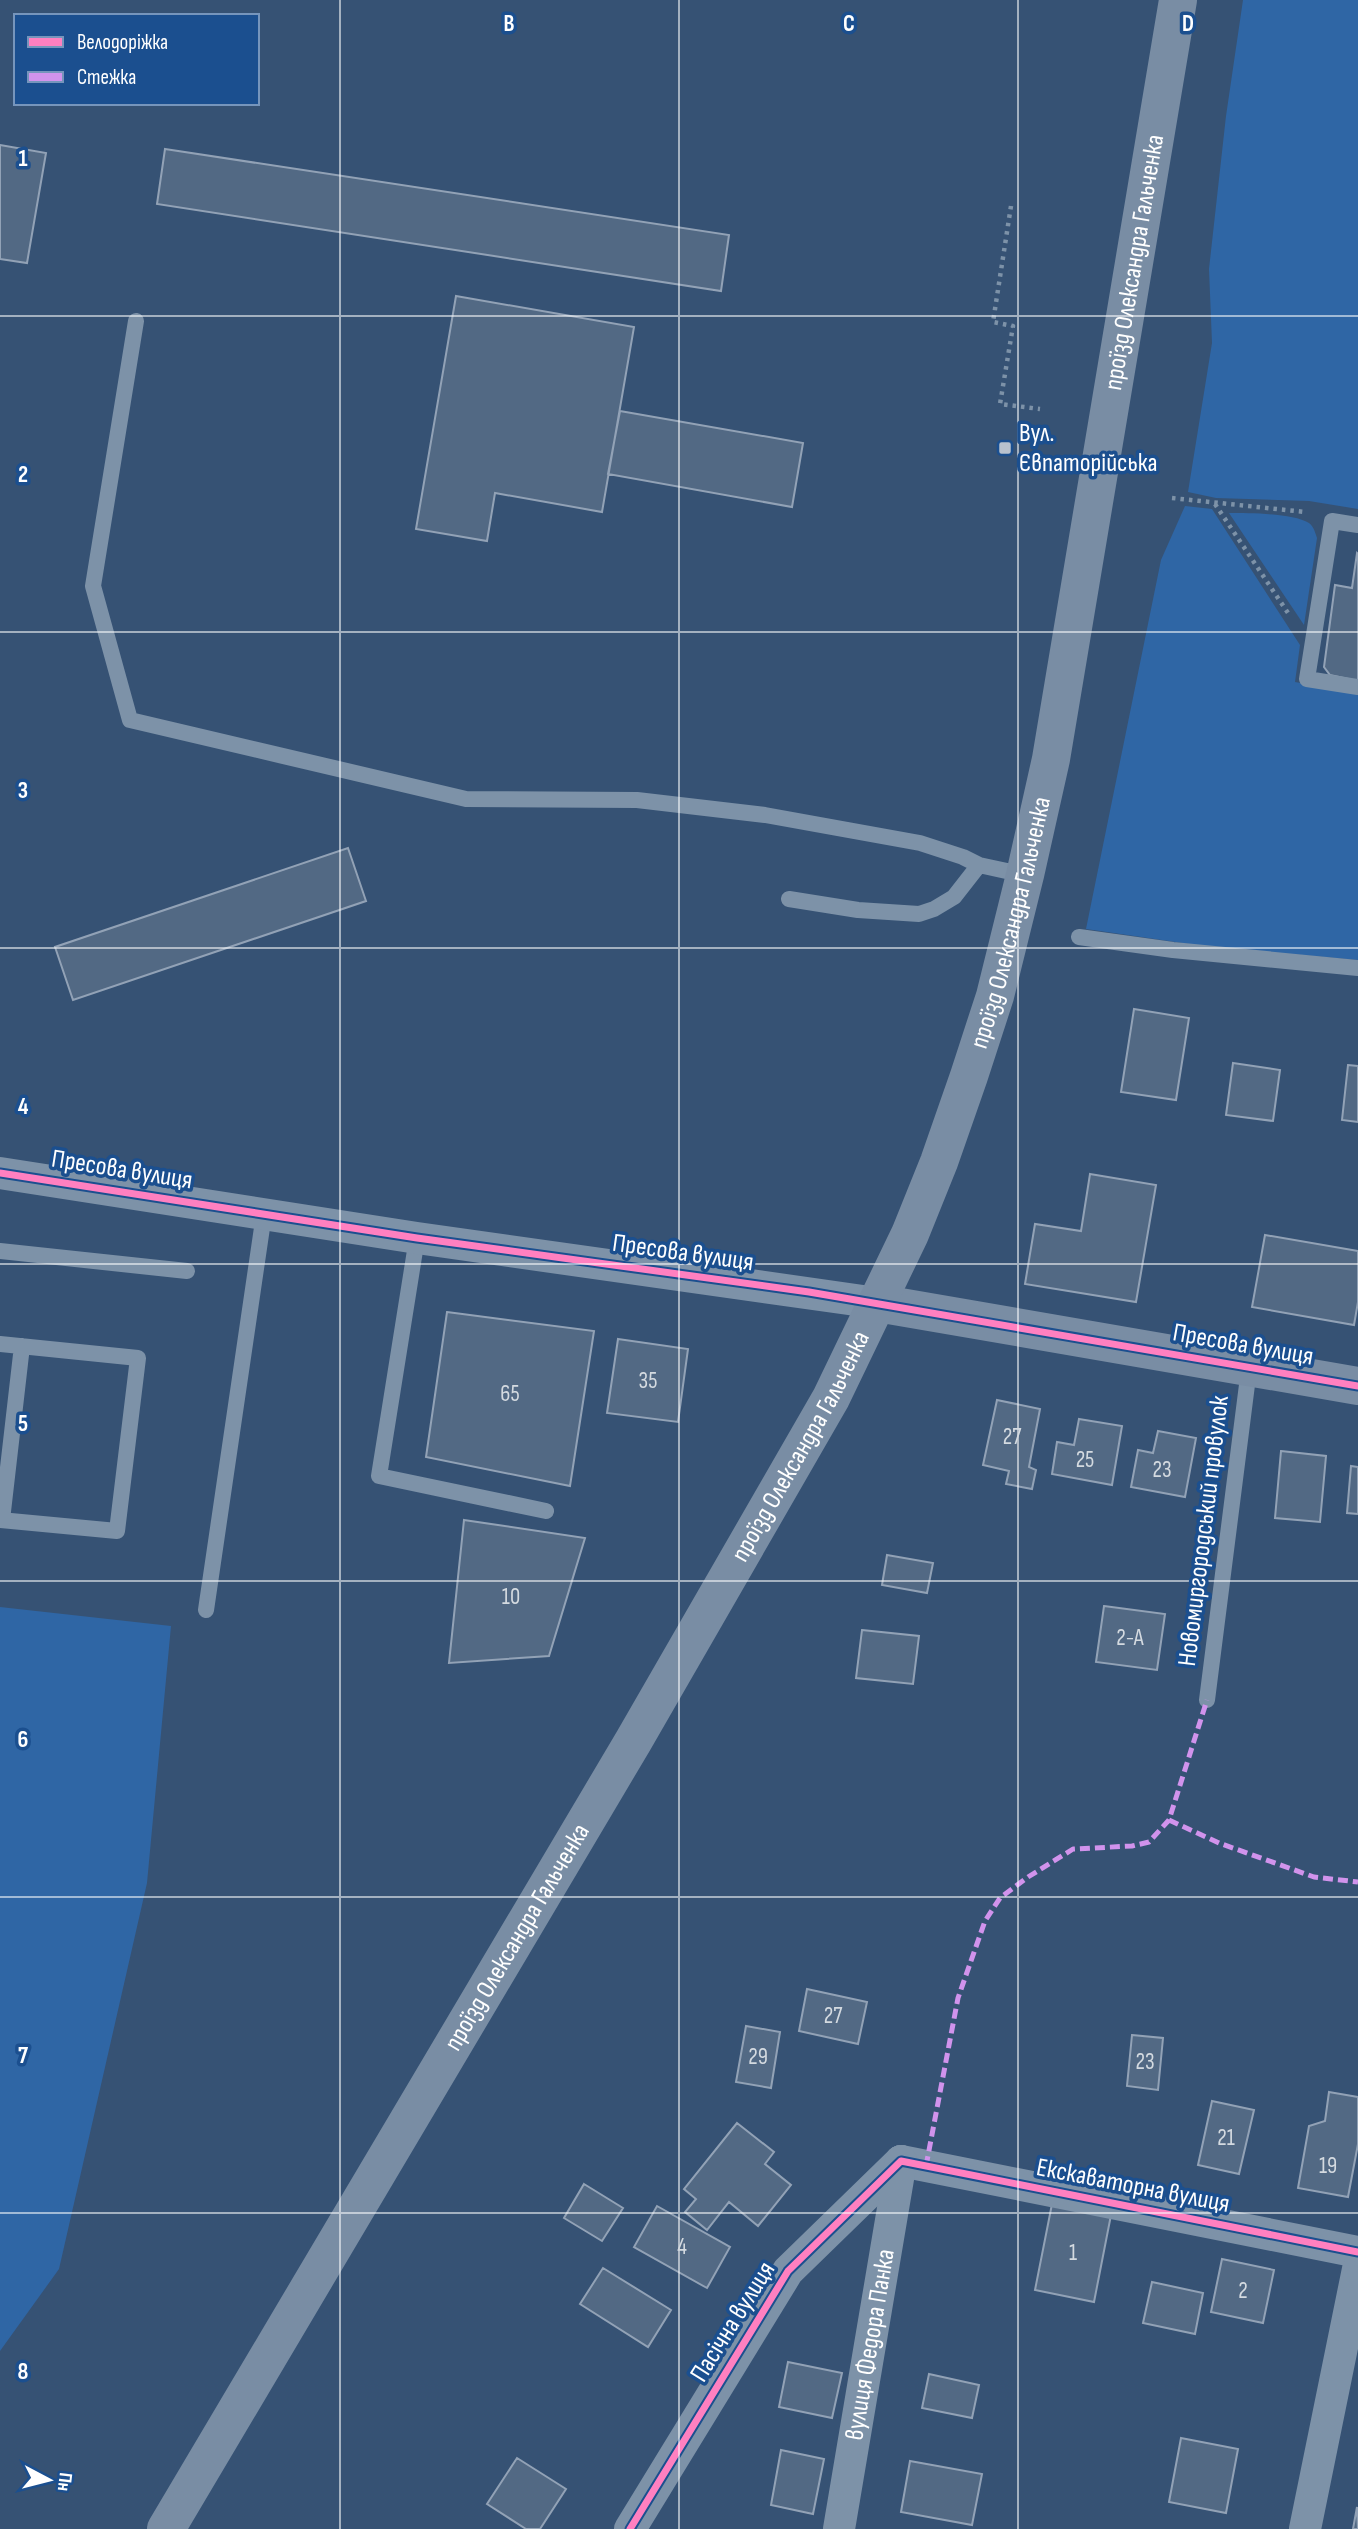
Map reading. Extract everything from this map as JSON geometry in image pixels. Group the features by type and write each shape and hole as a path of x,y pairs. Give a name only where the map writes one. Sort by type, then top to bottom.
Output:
{"main road":[{"name":"проїзд Олександра Гальченка","path":"166,2529 694,1636 831,1398 915,1222 965,1088 995,996 1051,759 1178,0"},
{"name":"Пресова вулиця","path":"877,1303 1358,1386"}],"street":[{"name":"Пресова вулиця","path":"0,1173 417,1238 877,1303"},
{"name":"Екскаваторна вулиця","path":"901,2161 1358,2252"},
{"name":"Пасічна вулиця","path":"630,2529 788,2271 901,2161"},
{"name":"вулиця Федора Панка","path":"839,2529 901,2161"},
{"path":"1305,2529 1358,2269"}],"lane":[{"path":"136,321 93,586 130,720 466,799 637,800 765,815 920,843 979,865 1025,875"},
{"path":"1358,526 1332,521 1307,679 1358,687"},
{"path":"789,899 858,910 919,914 954,897 979,865"},
{"path":"1079,937 1174,950 1358,968"},
{"path":"206,1610 264,1214"},
{"path":"417,1238 379,1476 546,1511"},
{"path":"0,1251 187,1271"},
{"path":"0,1344 22,1346 138,1358 117,1531 1,1520 22,1346"},
{"name":"Новомиргородський провулок","path":"1207,1700 1250,1369"}],"path":[{"path":"1011,206 993,322 1013,326 1000,404 1041,409"},
{"path":"1172,498 1307,512 1320,514 1332,521"},
{"path":"1214,503 1312,648"}],"shaded area":[{"path":"1243,0 1358,0 1358,509 1309,501 1216,498 1188,492 1212,343 1209,269 1226,116"},
{"path":"1185,506 1212,509 1300,645 1295,682 1358,693 1358,960 1210,947 1086,929 1161,560"},
{"path":"1229,513 1282,515 1302,520 1312,526 1317,538 1304,625"},
{"path":"0,1607 171,1626 147,1883 59,2269 0,2351"}],"building":[{"path":"0,145 46,153 27,263 0,259"},
{"path":"165,149 729,235 721,291 157,204"},
{"path":"456,296 634,327 602,512 495,493 487,541 416,529"},
{"path":"620,411 803,443 792,507 608,474"},
{"path":"1357,553 1358,681 1330,675 1324,667 1335,585 1352,588"},
{"path":"348,848 366,901 73,1000 55,947"},
{"path":"1134,1009 1189,1018 1176,1100 1121,1092"},
{"path":"1233,1063 1280,1070 1273,1121 1226,1115"},
{"path":"1348,1065 1358,1066 1358,1122 1342,1120"},
{"path":"1090,1174 1156,1185 1136,1302 1025,1284 1035,1224 1081,1231"},
{"path":"1265,1235 1358,1251 1358,1302 1354,1325 1252,1307"},
{"path":"447,1312 594,1331 570,1486 426,1457"},
{"path":"618,1339 688,1349 678,1422 607,1413"},
{"path":"997,1400 1040,1409 1029,1467 1036,1470 1032,1489 1006,1484 1009,1471 983,1465"},
{"path":"1079,1419 1122,1426 1112,1485 1052,1474 1057,1442 1074,1445"},
{"path":"1158,1431 1196,1438 1185,1497 1131,1487 1138,1450 1153,1453"},
{"path":"1281,1451 1326,1456 1320,1522 1275,1518"},
{"path":"1351,1466 1358,1467 1358,1514 1347,1513"},
{"path":"464,1520 585,1538 549,1656 449,1663"},
{"path":"887,1555 933,1563 927,1593 882,1585"},
{"path":"1104,1606 1165,1614 1157,1670 1096,1662"},
{"path":"862,1630 919,1636 913,1684 856,1678"},
{"path":"807,1989 867,2002 858,2044 799,2031"},
{"path":"746,2026 780,2032 771,2088 736,2082"},
{"path":"1132,2035 1163,2038 1158,2090 1127,2086"},
{"path":"1329,2092 1358,2097 1358,2144 1348,2197 1298,2188 1309,2126 1325,2121"},
{"path":"1212,2101 1254,2110 1239,2174 1198,2165"},
{"path":"737,2123 774,2152 765,2164 791,2185 758,2226 729,2202 707,2230 685,2212 696,2199 684,2189"},
{"path":"584,2184 623,2208 602,2241 564,2218"},
{"path":"1052,2204 1111,2215 1094,2302 1035,2290"},
{"path":"657,2206 730,2247 707,2288 634,2247"},
{"path":"1222,2259 1274,2270 1263,2323 1211,2312"},
{"path":"603,2268 671,2310 648,2347 580,2304"},
{"path":"1152,2282 1203,2293 1195,2334 1143,2323"},
{"path":"788,2362 842,2373 832,2418 779,2407"},
{"path":"929,2374 979,2385 972,2418 922,2408"},
{"path":"1181,2438 1238,2449 1226,2513 1169,2502"},
{"path":"781,2450 824,2459 813,2514 771,2505"},
{"path":"517,2458 566,2489 540,2529 526,2529 487,2504"},
{"path":"910,2461 982,2474 972,2525 901,2512"},
{"path":"1357,2507 1358,2529 1353,2529"}],"marked path":[{"path":"926,2166 958,1998 985,1921 1000,1898 1073,1849 1132,1846 1149,1842 1169,1820 1207,1700"},
{"path":"1169,1820 1219,1843 1314,1877 1358,1882"}],"cycle path":[{"path":"0,1173 417,1238 809,1292 1358,1386"},
{"path":"630,2529 788,2271 901,2161 1358,2252"}],"place":[{"name":"Вул. Євпаторійська","path":"1005,448"}]}
